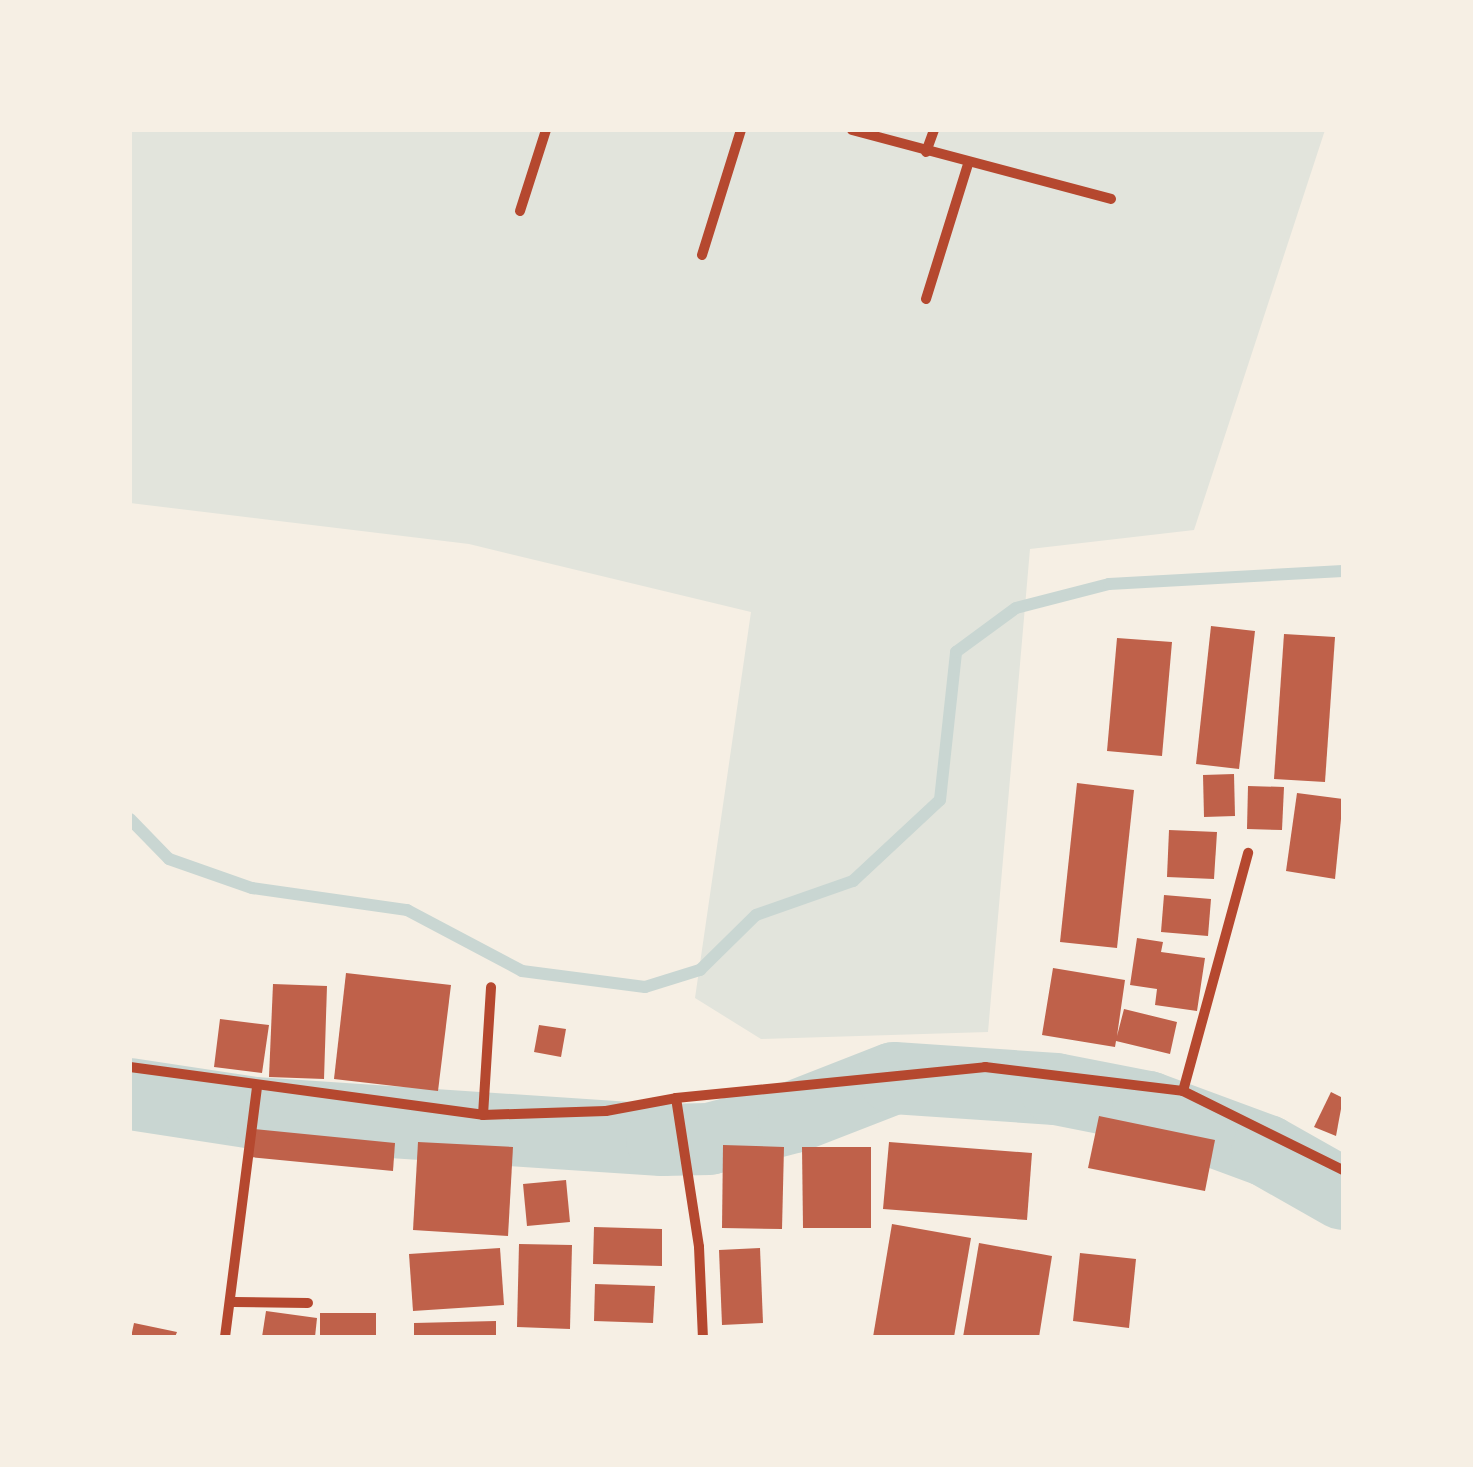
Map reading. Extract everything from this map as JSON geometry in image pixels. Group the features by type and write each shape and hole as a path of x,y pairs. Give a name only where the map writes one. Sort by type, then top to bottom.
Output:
{"street":[{"path":"520,211 546,130"},
{"path":"702,255 741,130"},
{"path":"852,130 968,164 1110,198"},
{"path":"926,152 934,130"},
{"path":"926,300 968,164"},
{"path":"1182,1091 1248,853"},
{"path":"484,1114 491,987"},
{"path":"130,1067 257,1087 484,1114 606,1111 676,1098 985,1067 1182,1091 1343,1170"},
{"path":"225,1337 234,1302 248,1126 257,1087"},
{"path":"676,1098 699,1246 703,1337"},
{"path":"234,1302 308,1303"}],"shaded area":[{"path":"130,130 1325,130 1194,530 1030,549 988,1032 761,1039 695,998 751,612 469,544 130,503"}],"building":[{"path":"1211,626 1255,631 1239,769 1196,764"},
{"path":"1284,634 1335,637 1325,782 1274,779"},
{"path":"1117,638 1172,642 1162,756 1107,751"},
{"path":"1234,774 1235,816 1204,817 1203,775"},
{"path":"1077,783 1134,790 1117,948 1060,942"},
{"path":"1248,786 1284,787 1282,830 1247,829"},
{"path":"1297,793 1343,799 1335,879 1286,871"},
{"path":"1169,830 1217,832 1214,879 1167,877"},
{"path":"1164,895 1211,899 1208,936 1161,932"},
{"path":"1137,938 1163,942 1161,952 1205,958 1197,1011 1155,1005 1157,989 1130,985"},
{"path":"1053,968 1125,980 1117,1036 1124,1009 1177,1022 1170,1054 1116,1041 1115,1047 1042,1035"},
{"path":"346,973 451,985 438,1091 334,1079"},
{"path":"273,984 327,986 324,1079 269,1077"},
{"path":"220,1019 269,1025 262,1073 214,1067"},
{"path":"539,1025 566,1029 561,1057 534,1052"},
{"path":"1331,1092 1343,1098 1336,1136 1314,1127"},
{"path":"1099,1116 1215,1140 1205,1191 1088,1168"},
{"path":"253,1129 395,1143 393,1171 250,1157"},
{"path":"418,1142 513,1147 508,1236 413,1230"},
{"path":"889,1142 1032,1153 1027,1220 883,1209"},
{"path":"723,1145 784,1147 782,1229 722,1228"},
{"path":"802,1147 871,1147 871,1228 803,1228"},
{"path":"566,1180 570,1222 527,1226 523,1184"},
{"path":"892,1224 971,1238 954,1337 873,1337"},
{"path":"594,1227 662,1229 662,1266 593,1264"},
{"path":"979,1243 1052,1256 1039,1337 963,1337"},
{"path":"519,1244 572,1245 570,1329 517,1327"},
{"path":"500,1248 504,1305 413,1311 409,1254"},
{"path":"760,1248 763,1323 722,1325 719,1250"},
{"path":"1080,1253 1136,1259 1129,1328 1073,1321"},
{"path":"595,1284 655,1286 653,1323 594,1321"},
{"path":"266,1311 317,1318 315,1337 262,1337"},
{"path":"320,1313 376,1313 376,1337 320,1337"},
{"path":"496,1321 496,1337 414,1337 414,1323"},
{"path":"134,1323 177,1332 175,1337 131,1337"}],"waterway":[{"path":"130,819 169,859 252,888 407,910 522,971 645,987 700,970 756,915 853,881 940,800 956,652 1016,608 1109,584 1343,571"},
{"path":"130,1094 254,1113 662,1140 709,1139 794,1117 894,1078 1056,1089 1148,1107 1267,1151 1343,1194"}]}
